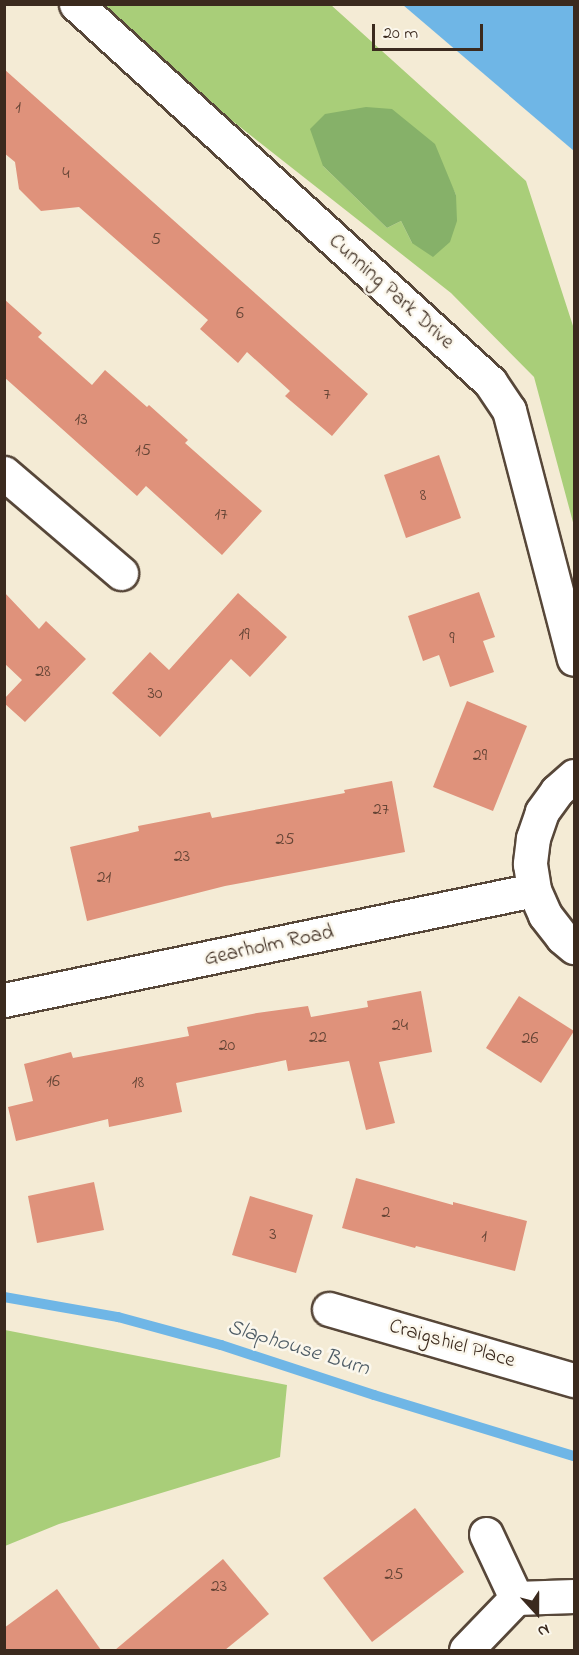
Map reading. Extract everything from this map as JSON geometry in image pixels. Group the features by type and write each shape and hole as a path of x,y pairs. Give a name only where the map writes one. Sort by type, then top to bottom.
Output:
{"street":[{"name":"Cunning Park Drive","path":"76,4 490,382 509,410 574,659"},
{"path":"4,473 121,573"},
{"path":"574,776 557,791 542,812 533,838 530,864 534,890 545,915 562,937 574,947"},
{"name":"Gearholm Road","path":"4,1000 534,890"},
{"name":"Craigshiel Place","path":"329,1309 574,1380"},
{"path":"486,1534 516,1598"},
{"path":"466,1650 516,1598 574,1596"}],"green space":[{"path":"85,5 331,5 526,181 574,329 574,526 534,377 451,293","holes":["323,166 445,173 456,195 412,243 401,221 387,228"]},
{"path":"366,107 392,109 435,144 456,195 457,221 450,242 433,257 412,243 401,221 387,228 323,166 310,129 325,114"},
{"path":"5,1330 287,1385 280,1457 59,1524 5,1546"}],"water":[{"path":"403,5 574,5 574,151"}],"building":[{"path":"4,69 368,394 332,436 285,396 290,391 247,352 238,363 200,329 208,320 79,207 41,211 19,189 15,162 4,153"},
{"path":"4,299 42,333 38,337 92,385 105,370 188,440 185,443 262,511 222,555 146,486 137,496 4,377"},
{"path":"439,455 461,518 406,538 384,475"},
{"path":"4,592 39,629 46,621 86,659 25,722 4,703 4,699 22,680 4,663"},
{"path":"479,592 495,637 483,641 494,672 450,687 439,655 423,661 408,616"},
{"path":"238,593 287,637 250,677 231,659 160,737 112,693 150,652 169,670"},
{"path":"467,701 527,726 493,811 433,787"},
{"path":"392,781 405,852 225,886 87,921 70,847 139,831 138,826 210,812 212,818 345,793 344,790"},
{"path":"421,991 432,1052 379,1062 395,1123 366,1130 349,1061 288,1071 286,1060 176,1083 182,1112 109,1127 108,1119 16,1141 8,1107 33,1101 24,1064 71,1052 73,1058 189,1036 187,1027 257,1013 308,1006 311,1017 368,1007 367,1001"},
{"path":"519,996 574,1031 541,1083 486,1048"},
{"path":"356,1178 453,1205 453,1202 527,1221 515,1271 416,1246 415,1248 342,1228"},
{"path":"94,1182 104,1230 37,1243 28,1196"},
{"path":"250,1196 313,1215 296,1273 232,1255"},
{"path":"415,1508 464,1572 372,1642 323,1578"},
{"path":"223,1559 269,1614 225,1650 115,1650"},
{"path":"57,1589 101,1650 4,1650 4,1628"}],"waterway":[{"name":"Slaphouse Burn","path":"4,1297 118,1317 221,1345 374,1395 574,1456"}]}
